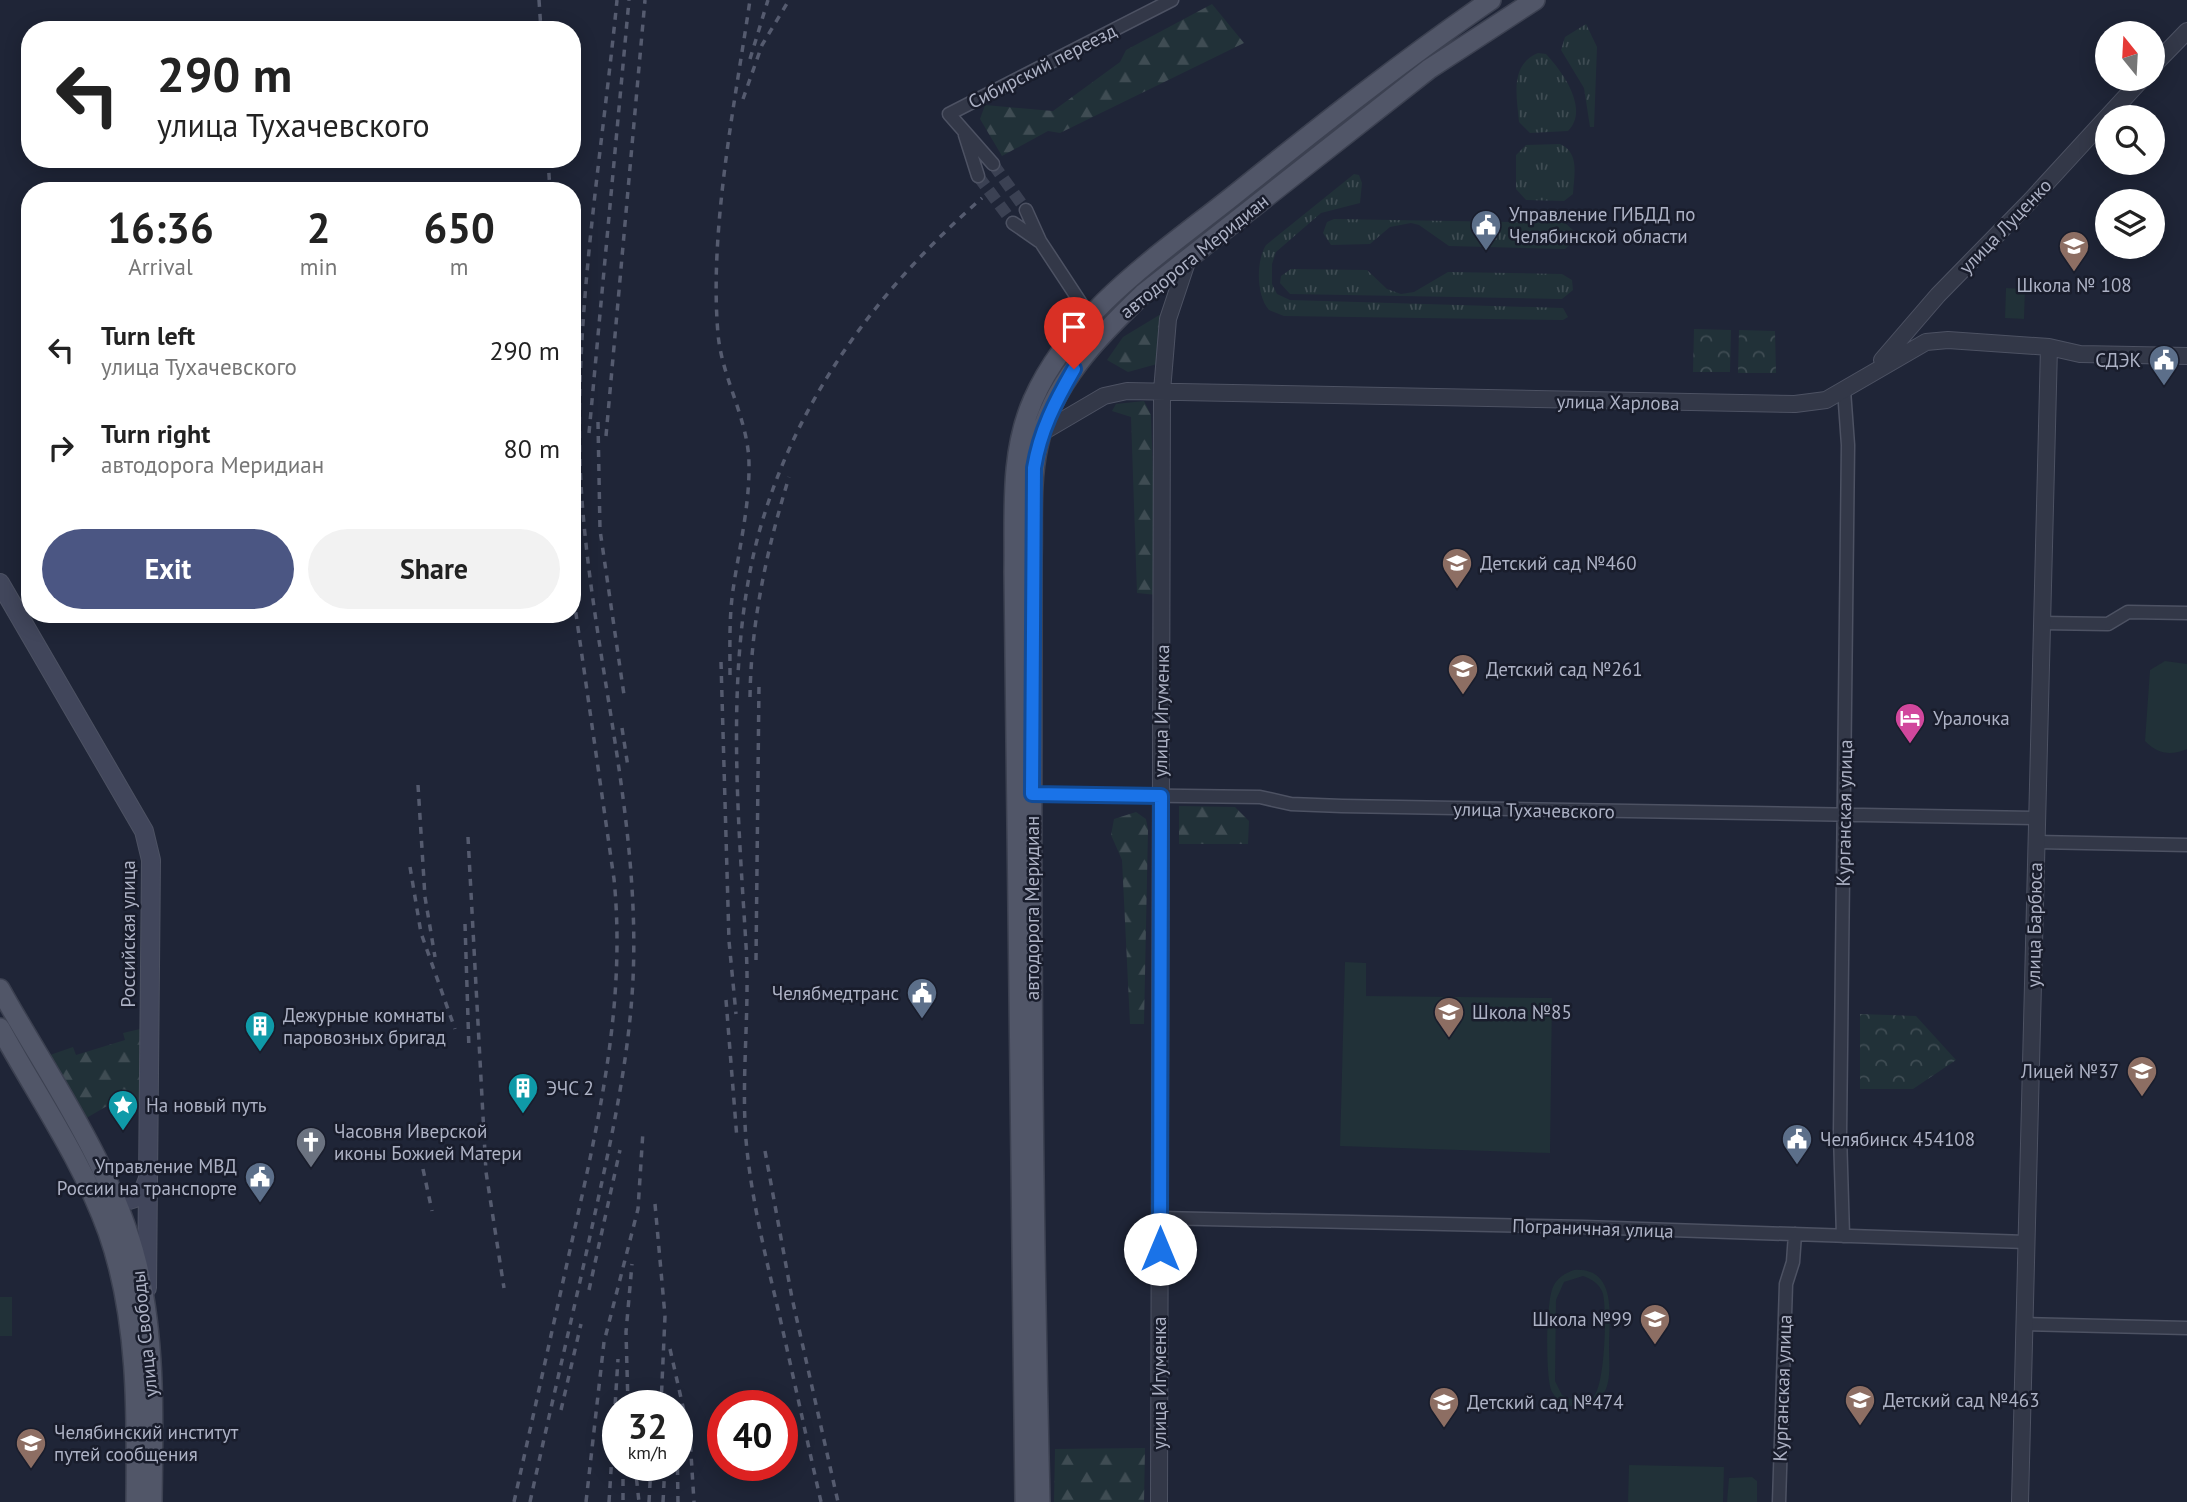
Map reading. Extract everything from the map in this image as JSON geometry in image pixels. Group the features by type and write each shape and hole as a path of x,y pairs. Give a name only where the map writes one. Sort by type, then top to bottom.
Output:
{"main road":[{"name":"автодорога Меридиан","path":"1025,1502 1019,1219 1015,477 1022,430 1032,401 1047,372 1090,317 1163,251 1363,92 1492,0"},
{"name":"автодорога Меридиан","path":"1040,1502 1034,1238 1032,794 1033,499 1041,433 1052,406 1074,369 1104,331 1143,294 1429,69 1535,0"},
{"name":"Российская улица","path":"0,583 21,619"},
{"name":"Российская улица","path":"23,623 139,822 151,860 147,1325"},
{"name":"улица Свободы","path":"0,989 67,1105 116,1202 137,1265 147,1325 152,1400 152,1502"},
{"name":"улица Свободы","path":"0,1028 88,1186 118,1266 129,1316 136,1502"},
{"path":"116,1202 135,1199 143,1193 147,1181"}],"street":[{"name":"Сибирский переезд","path":"963,132 949,114 1172,0"},
{"path":"2165,54 2187,31"},
{"name":"улица Луценко","path":"1869,375 1919,317 2131,91"},
{"path":"963,132 993,164"},
{"path":"963,132 978,176"},
{"path":"1027,210 1040,241 1090,317"},
{"path":"1013,223 1040,241"},
{"name":"улица Игуменка","path":"1159,1502 1162,391 1168,319 1188,259"},
{"path":"1919,317 1919,328 1926,342"},
{"name":"улица Харлова","path":"1041,433 1104,396 1127,391 1795,404 1826,400 1907,350 1926,342 1948,340 2049,347 2080,354 2187,356"},
{"name":"улица Барбюса","path":"2020,1502 2049,347"},
{"name":"Курганская улица","path":"1843,1236 1840,1134 1849,445 1844,390"},
{"path":"2042,624 2108,624 2131,612 2187,613"},
{"name":"улица Тухачевского","path":"1032,794 1260,797 1292,804 1844,817 2037,818"},
{"path":"2036,842 2187,845"},
{"name":"Пограничная улица","path":"1160,1218 2026,1242"},
{"name":"Курганская улица","path":"1779,1502 1786,1284 1793,1262 1795,1234"},
{"path":"2024,1324 2187,1328"}],"green space":[{"path":"1212,4 1244,43 1060,133 1048,131 1002,156 980,119 985,105 1053,111 1120,62 1126,50"},
{"path":"1586,24 1597,47 1594,127 1590,127 1584,88 1561,50 1565,37"},
{"path":"1538,53 1546,54 1552,61 1566,80 1575,101 1574,122 1568,131 1530,133 1519,122 1516,92 1519,74 1529,58"},
{"path":"1560,144 1571,153 1573,159 1573,194 1564,201 1526,200 1516,189 1516,155 1526,145"},
{"path":"1354,174 1359,175 1362,183 1360,203 1321,213 1276,252 1272,264 1272,284 1277,294 1290,300 1563,308 1568,317 1563,320 1284,316 1269,310 1262,296 1259,278 1260,260 1266,245"},
{"path":"1334,219 1565,223 1573,230 1575,239 1565,249 1449,246 1419,225 1411,223 1390,227 1370,244 1331,245 1323,233 1327,222"},
{"path":"1291,269 1367,270 1387,289 1401,294 1414,292 1448,272 1562,274 1572,280 1573,290 1562,299 1290,294 1280,283 1281,276"},
{"path":"2006,288 2025,289 2024,319 2005,318"},
{"path":"1161,314 1157,364 1128,372 1107,360 1123,337"},
{"path":"1694,329 1731,330 1730,372 1693,372"},
{"path":"1739,330 1775,331 1776,373 1738,373"},
{"path":"1144,401 1151,415 1157,595 1137,593 1131,417 1112,411 1116,404"},
{"path":"2165,661 2187,664 2187,749 2175,753 2159,751 2145,741 2150,670"},
{"path":"1179,806 1235,807 1249,821 1248,844 1179,844"},
{"path":"1136,812 1146,819 1148,830 1144,1024 1130,1024 1122,860 1111,835 1114,819"},
{"path":"1345,962 1366,963 1366,996 1552,998 1550,1153 1340,1146"},
{"path":"1860,1014 1916,1016 1956,1060 1913,1089 1860,1089"},
{"path":"140,1029 139,1105 107,1106 83,1120 50,1055 73,1047 76,1055 125,1040 123,1033"},
{"path":"1574,1270 1588,1271 1598,1277 1604,1285 1610,1308 1608,1384 1599,1399 1580,1407 1561,1402 1552,1392 1547,1357 1553,1287 1562,1276","holes":["1583,1276 1592,1280 1602,1290 1605,1315 1604,1346 1598,1389 1594,1396 1576,1401 1562,1395 1555,1381 1556,1300 1564,1282"]},
{"path":"0,1297 12,1297 12,1336 0,1336"},
{"path":"1145,1448 1144,1502 1054,1502 1055,1449"},
{"path":"1629,1465 1724,1467 1723,1502 1628,1502"},
{"path":"1752,1477 1757,1481 1757,1502 1727,1502 1729,1478"}],"tunnel":[{"path":"993,164 1026,210"},
{"path":"978,176 1013,223"}],"railway":[{"path":"539,0 540,21"},
{"path":"581,376 591,231 617,0"},
{"path":"589,433 629,0"},
{"path":"606,436 645,0"},
{"path":"730,675 732,601 746,514 749,468 745,434 725,368 718,334 717,252 725,167 750,0"},
{"path":"750,59 768,0"},
{"path":"743,99 762,45 789,0"},
{"path":"549,168 549,182"},
{"path":"821,1502 758,1223 746,1140 744,1092 747,969 736,736 742,630 749,578 760,529 776,480 796,434 820,390 847,347 909,269 982,198"},
{"path":"598,422 600,530 624,695"},
{"path":"750,697 757,613 774,531 789,477"},
{"path":"530,1502 612,1134 623,1072 633,979 629,850 592,592 581,479"},
{"path":"514,1502 593,1145 613,1013 617,924 614,879 577,623"},
{"path":"721,662 729,941 736,1014"},
{"path":"756,960 759,684"},
{"path":"622,728 628,767"},
{"path":"418,785 425,897 435,957"},
{"path":"468,837 486,1172 504,1288"},
{"path":"410,867 421,933 455,1029"},
{"path":"465,924 469,1050"},
{"path":"726,1000 737,1139"},
{"path":"586,1502 604,1342 638,1209 643,1131"},
{"path":"589,1290 620,1150"},
{"path":"765,1151 792,1298 838,1502"},
{"path":"423,1169 432,1211"},
{"path":"655,1204 665,1316 662,1390"},
{"path":"628,1390 626,1332 632,1264"},
{"path":"561,1410 581,1324"},
{"path":"670,1349 690,1438 694,1502"},
{"path":"609,1502 618,1359"},
{"path":"623,1481 623,1502"},
{"path":"637,1481 639,1502"},
{"path":"649,1502 650,1481"},
{"path":"663,1502 664,1481"},
{"path":"678,1481 678,1502"}],"place":[{"name":"Управление ГИБДД по Челябинской области","path":"1486,252"},
{"name":"Школа № 108","path":"2074,273"},
{"name":"СДЭК","path":"2164,387"},
{"name":"Детский сад №460","path":"1457,590"},
{"name":"Детский сад №261","path":"1463,696"},
{"name":"Уралочка","path":"1910,745"},
{"name":"Челябмедтранс","path":"922,1020"},
{"name":"Школа №85","path":"1449,1039"},
{"name":"Дежурные комнаты паровозных бригад","path":"260,1053"},
{"name":"Лицей №37","path":"2142,1098"},
{"name":"ЭЧС 2","path":"523,1115"},
{"name":"На новый путь","path":"123,1132"},
{"name":"Челябинск 454108","path":"1797,1166"},
{"name":"Часовня Иверской иконы Божией Матери","path":"311,1169"},
{"name":"Управление МВД России на транспорте","path":"260,1204"},
{"name":"Школа №99","path":"1655,1346"},
{"name":"Детский сад №463","path":"1860,1427"},
{"name":"Детский сад №474","path":"1444,1429"},
{"name":"Челябинский институт путей сообщения","path":"31,1470"}],"route":[{"path":"1074,369 1052,406 1041,433 1034,468 1032,794 1161,796 1160,1249"}]}
